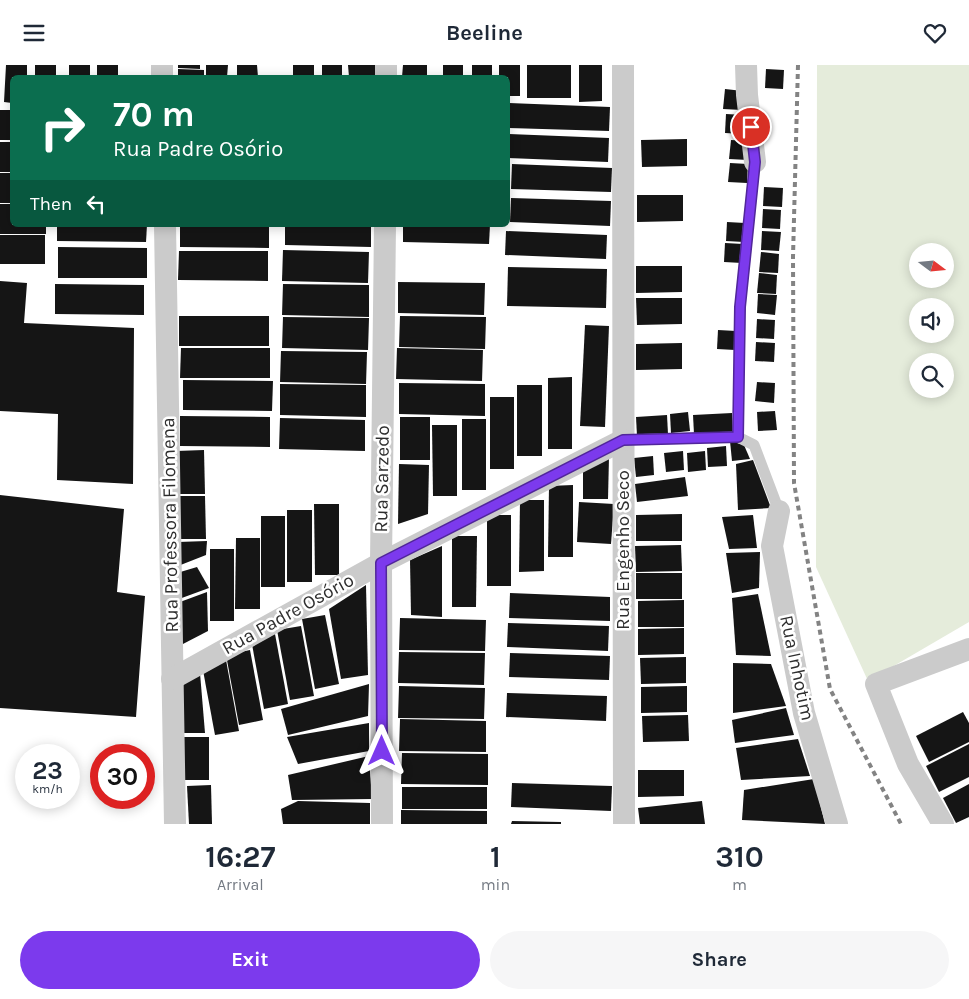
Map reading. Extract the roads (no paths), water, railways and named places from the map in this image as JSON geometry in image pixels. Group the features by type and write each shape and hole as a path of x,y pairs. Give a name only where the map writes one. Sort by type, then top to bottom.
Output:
{"street":[{"name":"Rua Engenho Seco","path":"623,65 624,824"},
{"path":"746,65 747,95 755,162"},
{"name":"Rua Professora Filomena","path":"165,227 175,824"},
{"name":"Rua Sarzedo","path":"382,824 381,563 385,227"},
{"name":"Rua Padre Osório","path":"172,679 381,563 623,440"},
{"name":"Rua Inhotim","path":"779,511 772,546 804,713 837,824"},
{"path":"943,824 908,763 876,683 969,649"}],"lane":[{"path":"755,162 740,307 738,437 754,445 779,511"},
{"name":"Rua Padre Osório","path":"623,440 738,437"}],"railway":[{"path":"798,65 793,257 794,483 830,689 901,824"}]}
